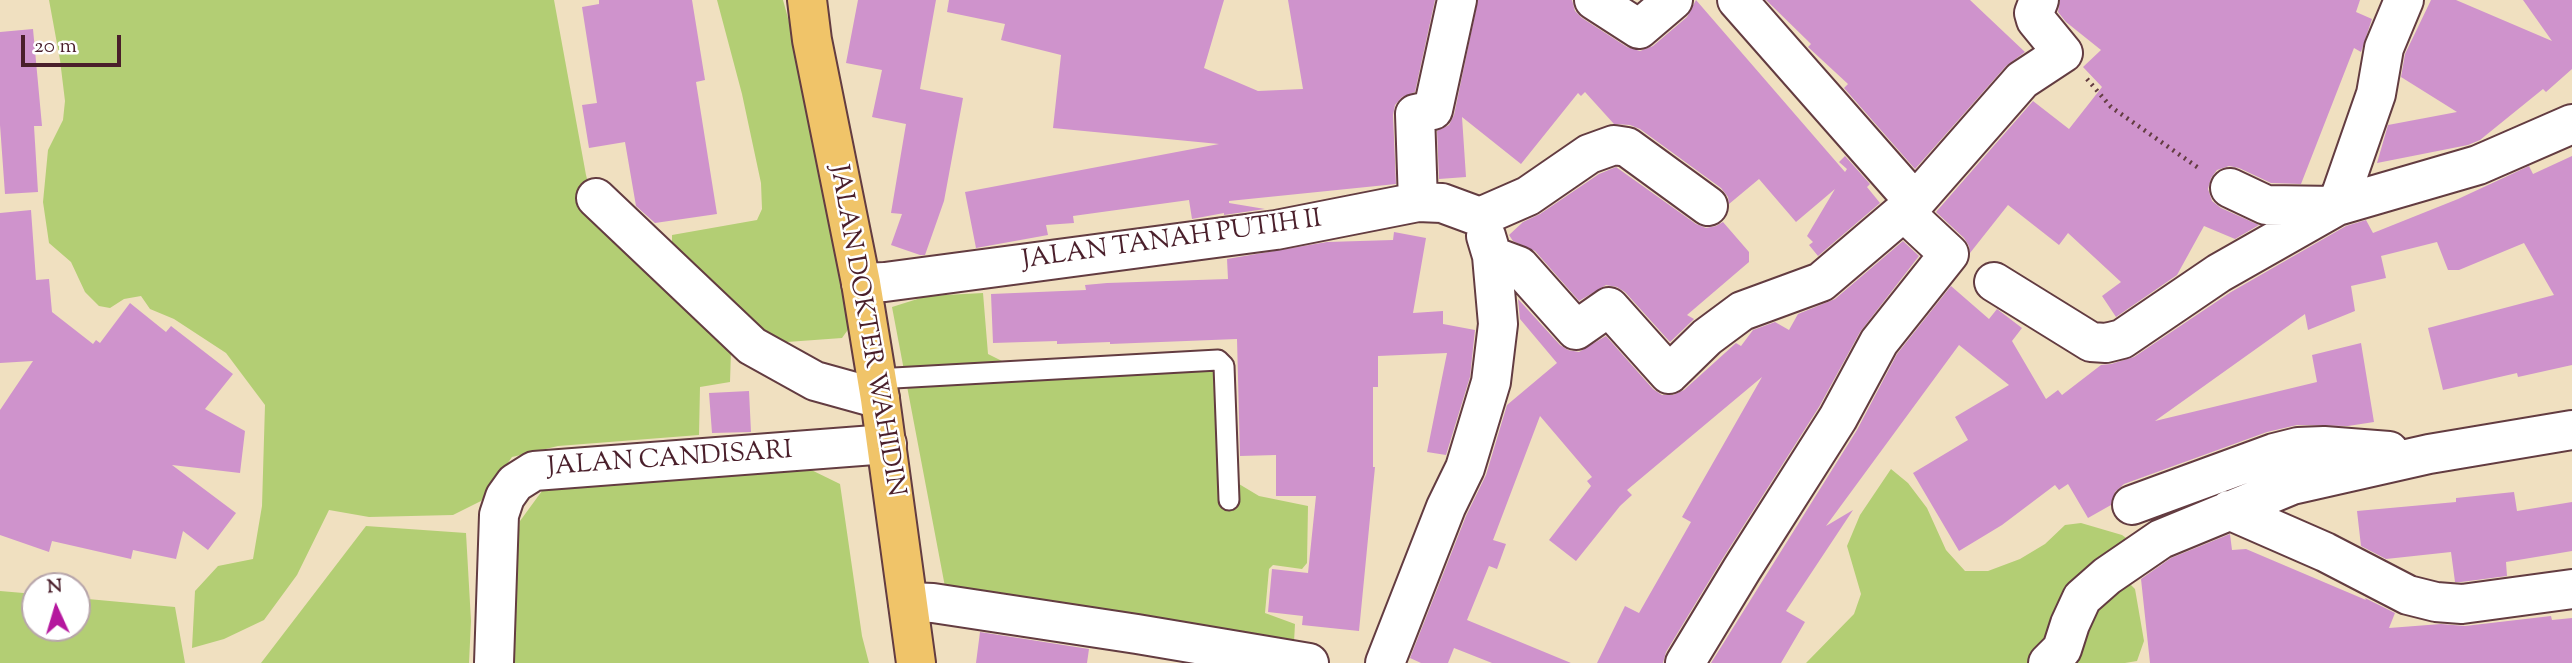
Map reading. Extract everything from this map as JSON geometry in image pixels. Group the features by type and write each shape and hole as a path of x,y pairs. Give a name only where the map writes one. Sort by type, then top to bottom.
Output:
{"highway":[{"name":"JALAN DOKTER WAHIDIN","path":"807,0 812,40 861,283 887,444 916,663"}],"street":[{"path":"1418,202 1415,114 1433,110 1457,0"},
{"path":"1594,0 1639,29 1673,0"},
{"path":"1685,663 1839,418 1879,342 1949,254 1738,0"},
{"path":"1492,256 1519,266 1576,330 1609,307 1669,374 1707,337 1742,311 1821,282 1909,207 2022,80 2063,52 2036,20 2034,13 2039,0"},
{"path":"2337,206 2376,94 2384,48 2404,0"},
{"path":"1994,282 2091,342 2106,343 2122,339 2219,273 2337,206 2478,165 2572,124"},
{"path":"1385,663 1446,507 1465,468 1491,382 1498,324 1492,256 1480,217 1528,196 1589,154 1614,145 1628,147 1708,206"},
{"path":"2230,188 2266,205 2337,206"},
{"path":"596,198 752,346 815,381 878,389"},
{"name":"JALAN TANAH PUTIH II","path":"861,283 1276,230 1418,202 1442,203 1480,217"},
{"path":"2055,656 2082,598 2161,539 2292,485 2429,454 2572,430"},
{"name":"JALAN CANDISARI","path":"494,663 499,515 505,497 515,483 534,471 887,444"},
{"path":"2132,505 2274,453 2298,447 2324,446 2429,454"},
{"path":"2229,510 2325,552 2408,594 2436,602 2462,604 2572,589"},
{"path":"908,603 933,603 1135,648 1309,663"}],"lane":[{"path":"878,389 1219,360 1224,366 1229,500"}],"path":[{"path":"2063,52 2111,107 2230,188"}],"green space":[{"path":"49,0 554,0 586,175 598,220 731,351 730,382 700,387 699,435 558,446 512,457 481,501 453,515 369,517 329,510 297,575 264,620 224,639 192,648 195,591 218,566 253,559 262,506 265,405 226,353 174,319 150,309 141,296 124,299 110,308 99,306 85,292 71,262 49,243 43,202 48,150 63,120 65,101"},
{"path":"717,0 783,0 826,156 857,317 842,338 773,343 672,251 672,235 757,220 762,209 761,183 742,94"},
{"path":"983,293 988,354 1018,369 1223,362 1234,481 1259,496 1308,506 1307,563 1302,569 1273,565 1269,569 1265,613 1295,624 1294,642 946,592 892,307 927,296"},
{"path":"795,462 840,484 862,636 869,663 510,663 512,589 520,521 550,480"},
{"path":"1891,469 1908,483 1927,508 1946,550 1965,571 1988,571 2020,559 2045,544 2065,525 2081,523 2122,535 2137,546 2121,575 2135,589 2144,641 2137,661 1806,663 1854,614 1861,594 1847,546 1860,515"},
{"path":"366,526 466,533 471,621 469,663 261,663"},
{"path":"0,591 21,593 21,642 91,642 91,599 175,607 185,663 0,663"}],"building":[{"path":"599,0 692,0 705,80 696,82 717,214 655,223 636,206 625,142 589,148 582,105 597,103 582,7 599,4"},
{"path":"858,0 936,0 920,89 963,98 944,201 925,255 891,245 902,214 891,213 906,124 872,117 882,70 846,63"},
{"path":"949,0 1224,0 1204,68 1258,91 1303,89 1288,0 1435,0 1415,92 1402,97 1395,105 1393,115 1396,184 1229,201 1265,209 1192,219 1189,200 1073,216 1074,223 1046,225 1048,235 976,248 965,192 1219,144 1053,128 1061,55 1001,40 1005,24 947,12"},
{"path":"1478,0 1572,0 1575,11 1582,18 1627,47 1640,51 1653,46 1687,17 1696,0 1845,172 1847,169 1839,162 1845,156 1870,184 1867,187 1880,203 1818,256 1809,245 1813,242 1807,236 1835,189 1796,222 1759,179 1729,204 1728,197 1721,188 1640,129 1614,124 1585,92 1581,96 1578,93 1521,164 1462,117 1466,177 1439,179 1437,131 1449,125 1454,115"},
{"path":"1766,0 1970,0 2025,52 2006,66 1915,169 1844,88 1848,84 1808,47 1811,44"},
{"path":"2060,0 2360,0 2356,12 2372,19 2361,52 2354,48 2301,184 2271,183 2229,166 2217,170 2208,189 2212,201 2221,208 2259,225 2235,239 2204,226 2177,275 2116,317 2102,296 2121,282 2068,233 2059,245 2008,205 1970,253 1964,238 1936,212 2033,101 2069,129 2102,87 2083,67 2101,50 2066,22 2058,12"},
{"path":"2431,0 2456,0 2552,41 2523,0 2572,0 2572,69 2546,92 2543,89 2480,140 2468,145 2377,163 2388,125 2457,112 2401,77 2405,54"},
{"path":"33,29 42,126 34,126 38,192 5,194 0,125 0,32"},
{"path":"2572,156 2572,365 2518,377 2517,373 2443,390 2428,328 2554,295 2524,243 2459,270 2448,270 2437,242 2381,256 2386,278 2351,286 2355,311 2308,330 2305,314 2155,421 2317,382 2312,355 2361,343 2374,422 2348,426 2297,425 2267,432 2124,484 2115,492 2111,505 2088,518 2068,484 2059,490 2055,485 2002,525 1959,551 1913,473 1968,440 1955,417 2009,385 1959,345 1826,526 1853,510 1786,611 1805,622 1781,663 1711,663 1857,430 1897,354 1951,286 1989,319 1997,309 2022,328 2012,341 2046,399 2058,390 2062,395 2101,365 2134,357 2231,292 2346,226 2366,220 2373,233 2458,199 2529,166 2533,174"},
{"path":"1616,167 1696,224 1706,228 1723,222 1749,252 1749,262 1687,315 1694,319 1670,342 1625,292 1606,285 1579,301 1535,251 1513,241 1509,235 1523,222 1540,214 1599,174"},
{"path":"31,210 36,280 49,279 52,312 93,344 96,340 100,343 130,303 166,332 171,326 233,374 205,409 245,431 240,473 172,465 236,513 208,550 183,531 176,559 133,550 131,559 52,541 49,552 0,535 0,410 33,361 0,363 0,213"},
{"path":"1394,232 1426,238 1413,313 1443,311 1443,324 1475,330 1470,377 1446,455 1427,452 1447,353 1378,356 1378,387 1373,387 1375,467 1359,631 1302,625 1303,616 1268,612 1272,569 1308,573 1316,496 1276,496 1276,455 1240,456 1237,339 1110,344 1057,344 1057,341 993,343 991,294 1086,290 1085,285 1107,283 1228,279 1227,259 1327,242 1393,240"},
{"path":"1903,241 1919,256 1860,332 1819,407 1723,558 1666,652 1663,663 1597,663 1625,606 1639,613 1691,522 1682,517 1762,377 1627,490 1632,495 1576,561 1549,540 1591,486 1587,481 1592,477 1540,416 1493,540 1506,544 1497,569 1489,566 1467,620 1571,663 1492,663 1454,648 1448,663 1421,663 1410,658 1466,516 1486,475 1507,405 1557,363 1520,319 1518,299 1560,345 1568,350 1579,352 1606,336 1653,389 1662,395 1673,395 1684,390 1736,343 1741,346 1753,330 1775,322 1789,330 1798,314 1835,299"},
{"path":"749,391 751,432 712,433 709,393"},
{"path":"2514,492 2517,511 2572,502 2572,551 2506,562 2507,576 2455,582 2451,552 2386,559 2361,546 2357,511 2456,502 2456,498"},
{"path":"2230,534 2232,550 2246,549 2395,613 2389,628 2441,624 2465,626 2551,616 2552,620 2572,618 2572,663 2150,663 2141,579 2171,558"},
{"path":"980,632 1089,649 1087,663 976,663"}]}
